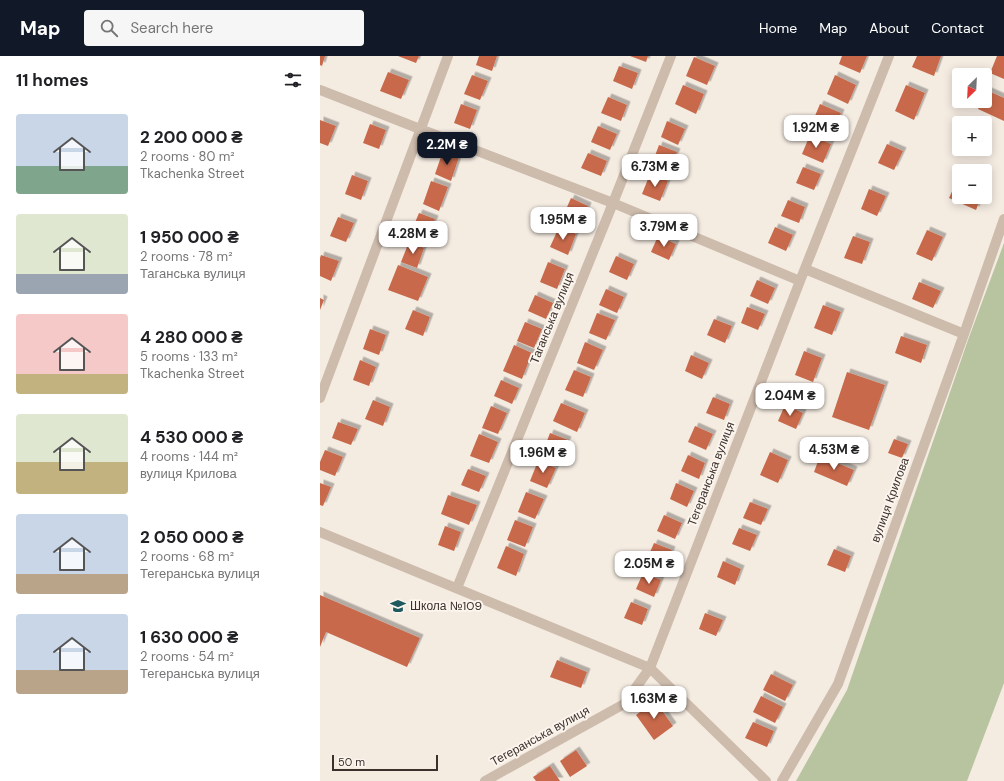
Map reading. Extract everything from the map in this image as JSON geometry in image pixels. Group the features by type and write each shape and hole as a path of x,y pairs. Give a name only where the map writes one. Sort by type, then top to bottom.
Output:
{"street":[{"path":"320,398 448,56"},
{"name":"Таганська вулиця","path":"456,588 613,203 671,56"},
{"name":"Тегеранська вулиця","path":"485,781 624,704 650,668 889,56"},
{"path":"320,90 420,130 613,203 800,281"},
{"name":"вулиця Крилова","path":"782,781 838,684 1004,219"},
{"path":"805,269 964,334"},
{"path":"320,532 650,668 766,781"}],"green space":[{"path":"1004,243 1004,683 967,781 796,781 847,690 968,340"}],"building":[{"path":"320,56 325,56 322,66 320,65"},
{"path":"398,56 419,56 416,63"},
{"path":"479,56 497,56 492,71 476,65"},
{"path":"630,56 648,56 646,62"},
{"path":"842,56 867,56 860,73 839,64"},
{"path":"917,56 941,56 934,76 912,67"},
{"path":"997,56 1004,56 1004,79 992,74 992,68"},
{"path":"694,57 715,66 707,85 686,76"},
{"path":"619,66 638,73 632,89 613,81"},
{"path":"388,72 409,80 401,99 380,91"},
{"path":"472,75 488,81 480,100 464,94"},
{"path":"835,75 856,85 848,104 827,94"},
{"path":"683,85 704,94 696,114 675,104"},
{"path":"906,85 925,93 914,120 895,111"},
{"path":"992,93 1004,98 1004,121 978,109 992,108"},
{"path":"608,97 627,105 621,121 601,113"},
{"path":"461,104 477,110 470,129 454,123"},
{"path":"820,104 841,113 833,132 812,123"},
{"path":"320,120 336,126 328,146 320,143"},
{"path":"667,121 685,129 678,145 661,137"},
{"path":"370,124 386,130 379,149 363,143"},
{"path":"598,126 617,134 610,150 591,142"},
{"path":"810,135 831,144 823,163 802,154"},
{"path":"887,144 903,151 894,170 878,163"},
{"path":"659,145 677,152 670,168 653,161"},
{"path":"443,151 459,157 451,181 435,174"},
{"path":"588,153 607,161 601,176 581,168"},
{"path":"803,167 821,174 814,190 796,183"},
{"path":"650,174 668,181 660,201 642,194"},
{"path":"352,175 368,181 361,200 345,194"},
{"path":"431,181 448,187 439,211 423,204"},
{"path":"869,189 886,196 877,216 861,209"},
{"path":"952,192 952,199 949,198"},
{"path":"571,198 588,206 582,222 564,214"},
{"path":"788,200 805,207 799,223 781,216"},
{"path":"962,204 978,204 976,210"},
{"path":"419,213 435,219 427,239 411,232"},
{"path":"338,217 354,223 346,242 330,236"},
{"path":"559,227 576,234 568,255 550,247"},
{"path":"775,227 793,235 786,251 768,243"},
{"path":"927,230 943,237 932,261 916,254"},
{"path":"658,236 676,244 669,260 651,252"},
{"path":"853,236 870,242 862,264 844,258"},
{"path":"409,242 424,248 417,268 401,262"},
{"path":"321,255 339,261 331,281 320,276"},
{"path":"616,256 634,264 627,280 609,272"},
{"path":"548,262 565,269 557,289 540,282"},
{"path":"398,265 428,277 418,301 388,290"},
{"path":"757,280 775,288 768,304 750,296"},
{"path":"919,282 941,291 933,308 912,299"},
{"path":"606,289 624,297 617,313 599,305"},
{"path":"535,295 553,303 546,319 528,311"},
{"path":"320,298 324,300 320,310"},
{"path":"823,305 841,312 832,335 814,328"},
{"path":"747,307 765,314 758,330 741,323"},
{"path":"413,310 430,317 423,336 405,329"},
{"path":"597,313 615,320 606,340 589,333"},
{"path":"714,319 732,326 725,343 707,335"},
{"path":"525,322 542,329 534,348 517,341"},
{"path":"370,329 386,335 379,355 363,349"},
{"path":"901,336 927,345 921,363 895,353"},
{"path":"585,342 603,350 594,370 577,363"},
{"path":"514,345 532,353 522,379 503,371"},
{"path":"804,351 822,358 813,382 795,375"},
{"path":"691,355 709,363 702,379 685,371"},
{"path":"360,360 376,367 369,386 353,380"},
{"path":"574,370 591,377 583,397 565,390"},
{"path":"847,372 885,385 869,430 832,417"},
{"path":"501,380 519,388 512,404 494,396"},
{"path":"713,397 730,404 724,420 706,413"},
{"path":"373,400 390,407 383,426 365,419"},
{"path":"561,403 585,413 577,432 553,421"},
{"path":"785,405 803,413 796,429 778,421"},
{"path":"491,406 507,413 498,434 482,428"},
{"path":"338,422 358,429 351,445 332,438"},
{"path":"695,426 713,434 706,450 688,442"},
{"path":"550,433 568,440 559,461 542,454"},
{"path":"479,434 498,442 489,463 470,456"},
{"path":"894,439 908,444 902,458 888,453"},
{"path":"325,450 343,457 335,476 320,470 320,462"},
{"path":"770,452 788,460 778,483 760,475"},
{"path":"688,455 705,463 699,479 681,471"},
{"path":"820,456 854,470 847,486 814,472"},
{"path":"538,461 556,468 547,488 530,481"},
{"path":"468,469 486,476 479,492 461,485"},
{"path":"320,483 331,487 323,506 320,505"},
{"path":"676,483 694,491 687,507 670,499"},
{"path":"526,492 544,499 535,519 518,512"},
{"path":"448,495 477,505 469,525 441,514"},
{"path":"750,502 768,509 761,525 743,518"},
{"path":"664,515 682,523 675,539 657,531"},
{"path":"515,520 533,527 525,547 507,540"},
{"path":"445,526 461,532 454,551 438,545"},
{"path":"739,528 757,535 750,551 732,544"},
{"path":"654,543 672,550 665,566 647,559"},
{"path":"506,546 524,554 516,576 497,568"},
{"path":"834,549 851,556 845,572 827,565"},
{"path":"723,561 741,569 735,585 717,577"},
{"path":"643,573 661,580 654,597 636,589"},
{"path":"320,595 420,638 407,667 326,632 320,647"},
{"path":"631,602 648,609 642,625 624,618"},
{"path":"705,613 723,620 716,636 699,629"},
{"path":"557,660 587,672 581,688 550,677"},
{"path":"771,674 793,685 785,701 763,690"},
{"path":"761,696 783,707 775,723 753,712"},
{"path":"655,701 673,726 654,740 636,715"},
{"path":"753,722 774,731 767,747 745,738"},
{"path":"576,750 587,766 570,777 560,761"},
{"path":"550,766 560,781 536,781 533,777"}],"place":[{"name":"Школа №109","path":"398,606"}]}
